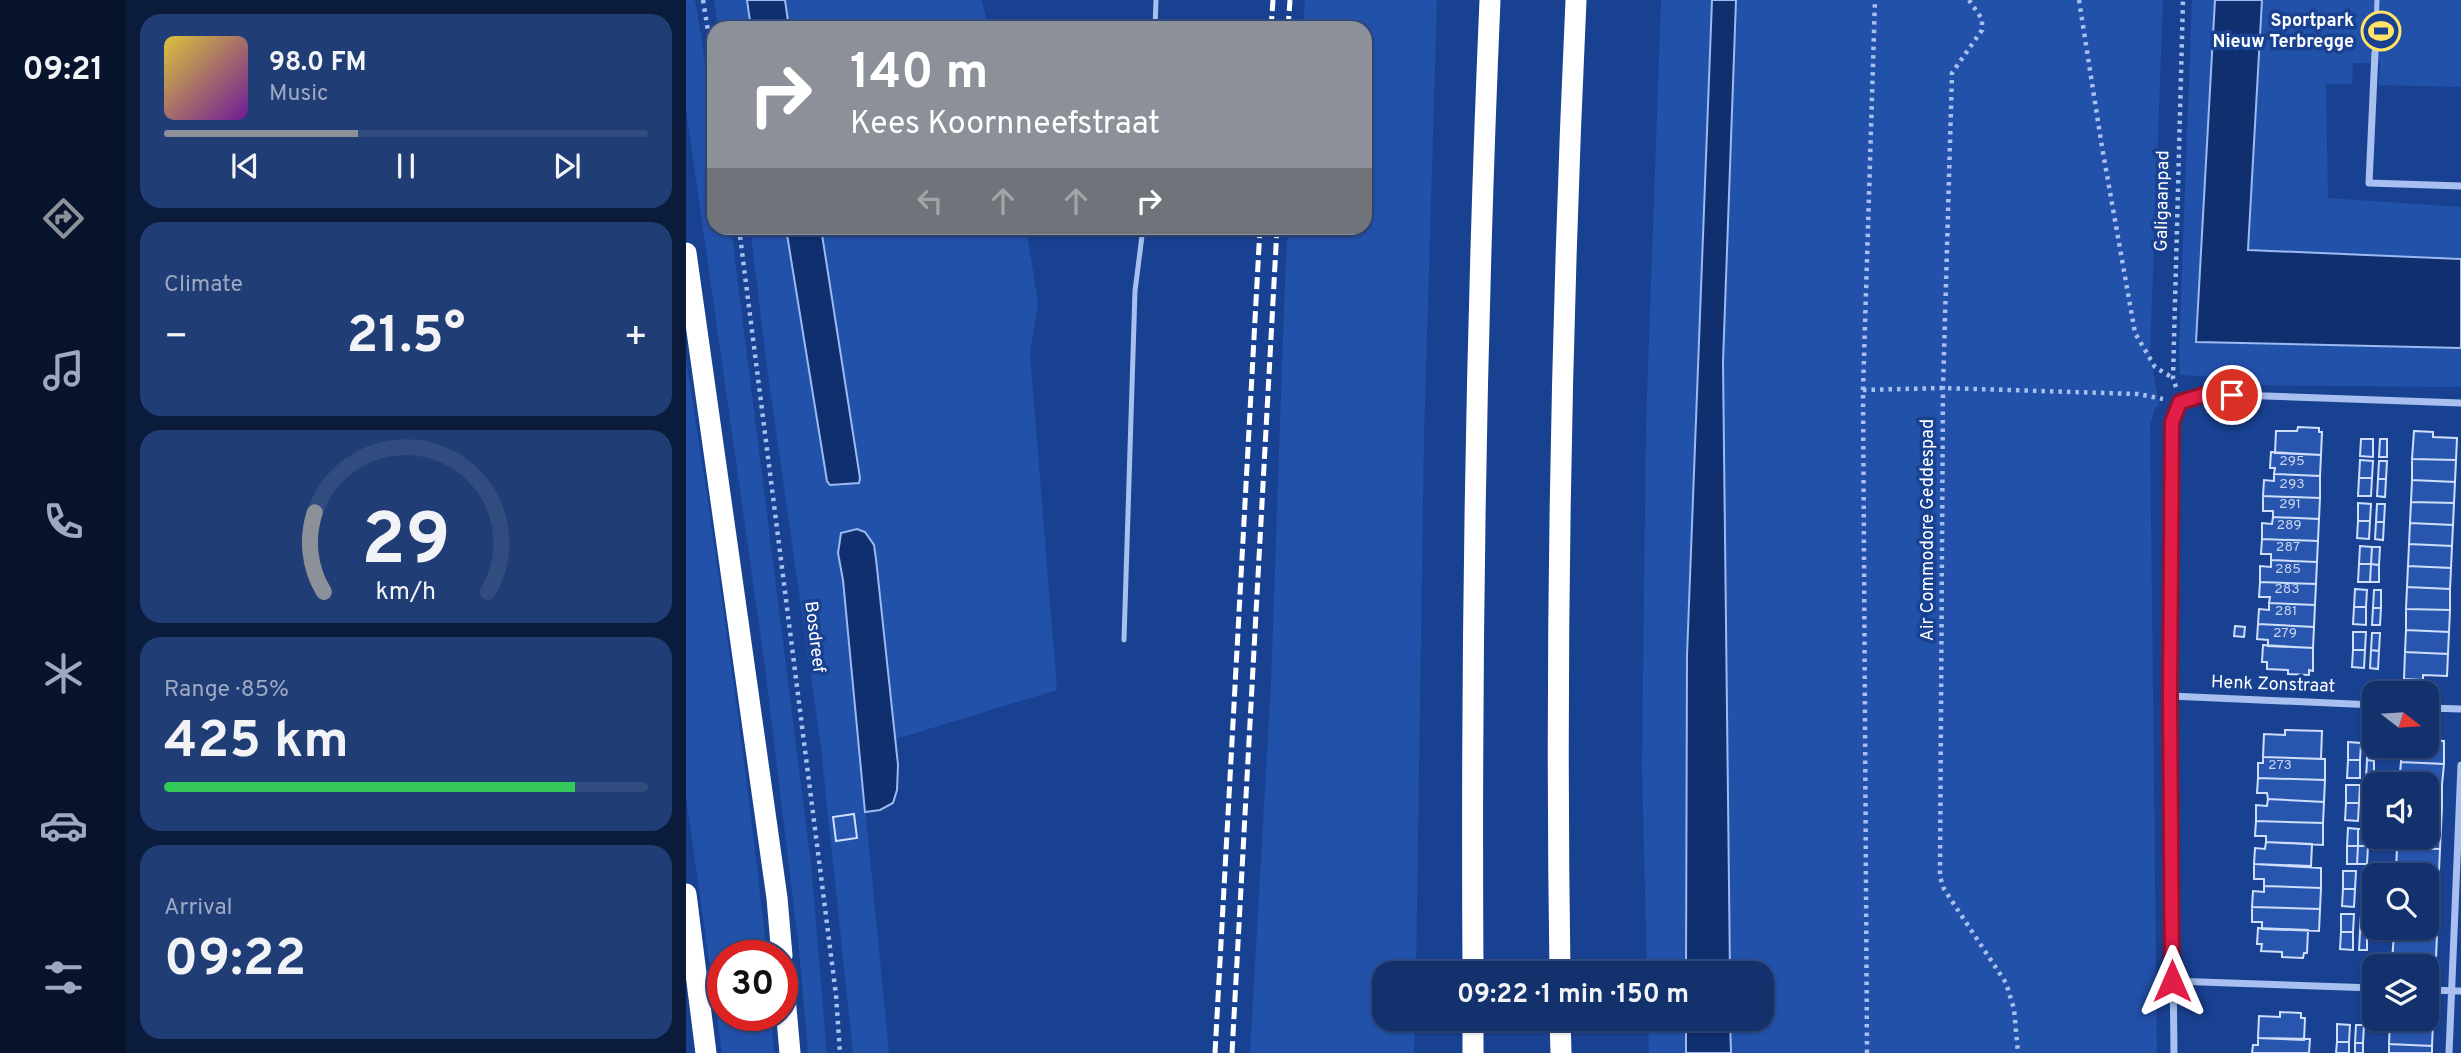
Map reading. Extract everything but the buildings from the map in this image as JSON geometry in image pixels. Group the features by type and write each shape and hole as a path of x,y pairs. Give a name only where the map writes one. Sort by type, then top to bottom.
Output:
{"highway":[{"path":"1473,961 1479,338 1490,0"},
{"path":"1560,961 1560,564 1576,0"},
{"path":"686,253 780,940"},
{"path":"686,894 706,1053"},
{"path":"788,1031 790,1053"},
{"path":"1473,1031 1473,1053"},
{"path":"1560,1031 1560,1053"}],"street":[{"path":"2375,52 2369,183 2461,186"},
{"path":"2174,1053 2170,696 2172,422 2180,402 2207,394 2461,403"},
{"name":"Henk Zonstraat","path":"2170,696 2362,704"},
{"path":"2440,708 2461,709"},
{"path":"2449,1053 2461,765"},
{"path":"2172,981 2362,988"},
{"path":"2439,990 2461,991"}],"lane":[{"path":"1155,21 1156,0"},
{"path":"2375,52 2377,0"},
{"path":"1124,640 1135,292 1142,235"}],"path":[{"path":"703,0 707,25"},
{"path":"1867,1053 1863,390 1875,0"},
{"name":"Air Commodore Geddespad","path":"1969,0 1982,19 1982,30 1952,73 1943,388 1940,877 1944,889 2006,983 2014,1009 2018,1053"},
{"path":"2079,0 2135,333 2155,367 2173,378"},
{"name":"Galigaanpad","path":"2180,402 2173,378 2183,0"},
{"name":"Bosdreef","path":"740,235 836,995 840,1053"},
{"path":"1863,390 1943,388 2138,394 2180,402"}],"shaded area":[{"path":"686,0 695,0 707,72 707,235 732,235 811,865 827,1053 808,1053 798,940 764,659 686,109"},
{"path":"714,0 747,0 750,21 717,21"},
{"path":"747,0 785,0 788,21 750,21"},
{"path":"785,0 982,0 986,21 788,21"},
{"path":"1305,0 1437,0 1424,436 1416,961 1372,961 1372,1031 1415,1031 1414,1053 1250,1053 1271,683 1288,235 1372,235 1372,21 1304,21"},
{"path":"1661,0 1712,0 1687,656 1686,961 1647,961 1642,766 1646,425"},
{"path":"1712,0 1736,0 1723,362 1730,961 1686,961 1687,656"},
{"path":"1736,0 2163,0 2150,355 2159,405 2155,408 2150,425 2157,1053 1731,1053 1730,1031 1774,1031 1774,961 1730,961 1723,362"},
{"path":"2192,0 2215,0 2196,342 2461,348 2461,387 2234,385 2233,378 2180,375"},
{"path":"2215,0 2262,0 2248,250 2461,259 2461,348 2196,342"},
{"path":"2262,0 2461,0 2461,87 2379,85 2380,63 2353,63 2352,84 2326,84 2328,198 2461,207 2461,258 2248,250"},
{"path":"751,235 787,235 827,481 830,485 859,483 822,235 1027,235 1038,302 1030,354 1057,690 896,739 874,545 838,553 843,580 889,1053 853,1053 820,739"},
{"path":"787,235 822,235 860,478 859,483 830,485 827,481"},
{"path":"686,358 730,656 765,940 707,940 707,946 686,797"},
{"path":"857,529 865,532 874,545 898,765 897,790 893,803 880,810 865,812 843,580 838,553 841,533"},
{"path":"719,1031 772,1031 774,1053 722,1053"},
{"path":"1648,1031 1686,1031 1686,1053 1649,1053"},
{"path":"1686,1031 1730,1031 1731,1053 1686,1053"}],"railway":[{"path":"1272,21 1273,0"},
{"path":"1288,21 1290,0"},
{"path":"1215,1053 1260,235"},
{"path":"1232,1053 1277,235"}],"place":[{"name":"Sportpark Nieuw Terbregge","path":"2381,31"}],"route":[{"path":"2172,981 2172,422 2180,402 2207,394 2232,395"}]}
